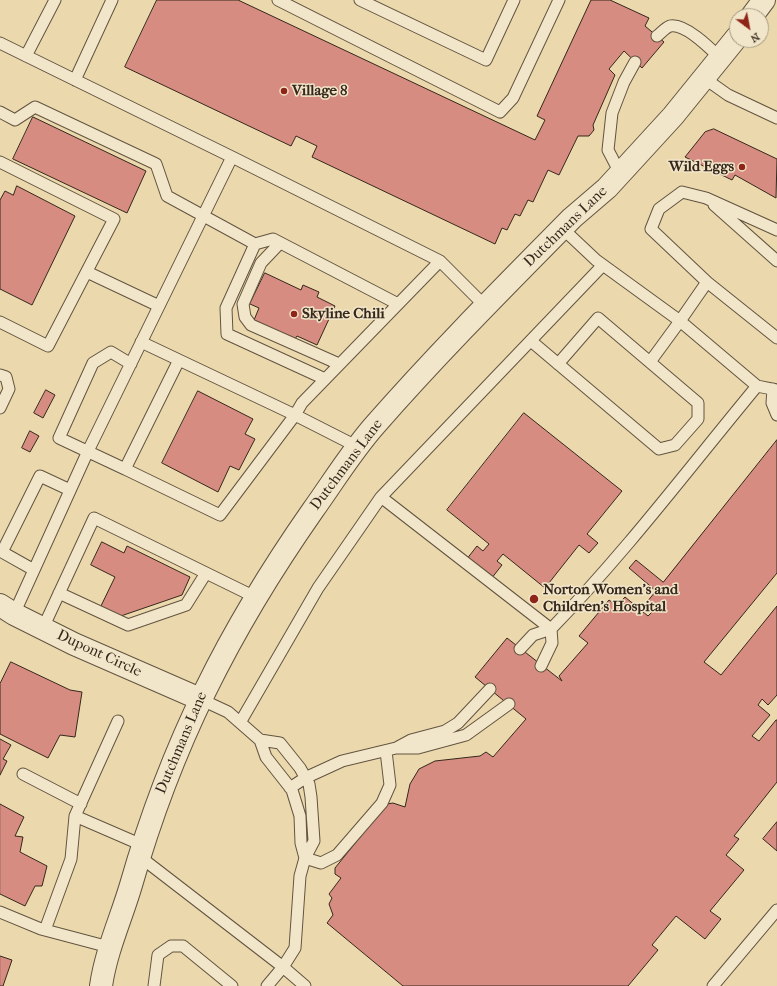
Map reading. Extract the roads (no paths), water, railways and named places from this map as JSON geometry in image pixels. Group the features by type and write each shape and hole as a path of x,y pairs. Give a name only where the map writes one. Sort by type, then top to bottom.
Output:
{"street":[{"name":"Dutchmans Lane","path":"101,986 109,947 126,900 158,799 200,699 255,597 294,538 374,426 562,228 607,188 673,116 729,47"},
{"name":"Dupont Circle","path":"4,609 158,682 200,699"}],"lane":[{"path":"26,56 55,0"},
{"path":"75,80 112,0"},
{"path":"278,0 500,112 514,98 559,0"},
{"path":"360,0 486,60 514,0"},
{"path":"657,36 668,27 676,26 697,37 720,58"},
{"path":"0,43 440,261 486,307"},
{"path":"620,173 608,150 612,114 624,82 635,62"},
{"path":"704,78 728,95 777,118"},
{"path":"0,112 15,120 35,107 156,164 167,196 203,217 255,244 273,239 398,304"},
{"path":"4,609 34,570 88,451 232,157"},
{"path":"0,162 114,219 48,346 0,322"},
{"path":"777,230 706,198 682,192 659,208 651,229 707,282 777,338"},
{"path":"706,198 777,261"},
{"path":"562,228 603,265 680,322 757,386 775,389 772,403 777,415"},
{"path":"280,243 261,263 243,304 244,317 251,325 339,364"},
{"path":"255,244 226,308 227,334 325,379"},
{"path":"131,364 111,352 93,363 59,438 220,515 295,415 302,403 440,261"},
{"path":"242,722 318,588 381,497 603,265"},
{"path":"87,272 159,306"},
{"path":"650,362 680,322 707,282"},
{"path":"531,341 558,364 659,448 675,446 698,419 698,403 598,318 558,364"},
{"path":"141,342 295,415 358,447"},
{"path":"125,469 179,360"},
{"path":"0,375 6,378 10,389 0,408"},
{"path":"520,649 533,635 551,629 585,594 643,527 757,386"},
{"path":"34,570 2,552 40,476 70,490"},
{"path":"381,497 551,629 552,643 538,663"},
{"path":"43,628 94,518 255,597"},
{"path":"59,593 128,625 186,605 206,574"},
{"path":"391,750 411,740 445,731 458,723 490,689"},
{"path":"200,699 228,712 242,722 260,740 266,757 290,788 300,816 301,843 305,858"},
{"path":"290,788 305,778 342,761 391,750 418,748 466,735 506,702"},
{"path":"45,930 71,859 75,816 118,721"},
{"path":"260,740 280,743 300,768 312,796 314,841 305,858 300,876 295,948 283,967 267,986"},
{"path":"305,858 321,863 337,855 382,803 390,785 391,750"},
{"path":"23,774 81,804"},
{"path":"75,816 141,850 305,986"},
{"path":"713,986 777,910"},
{"path":"0,912 45,930 109,947"},
{"path":"154,986 158,955 171,946 183,946 232,986"}],"place":[{"name":"Village 8","path":"284,91"},
{"name":"Wild Eggs","path":"742,167"},
{"name":"Skyline Chili","path":"294,314"},
{"name":"Norton Women's and Children's Hospital","path":"534,599"}]}
